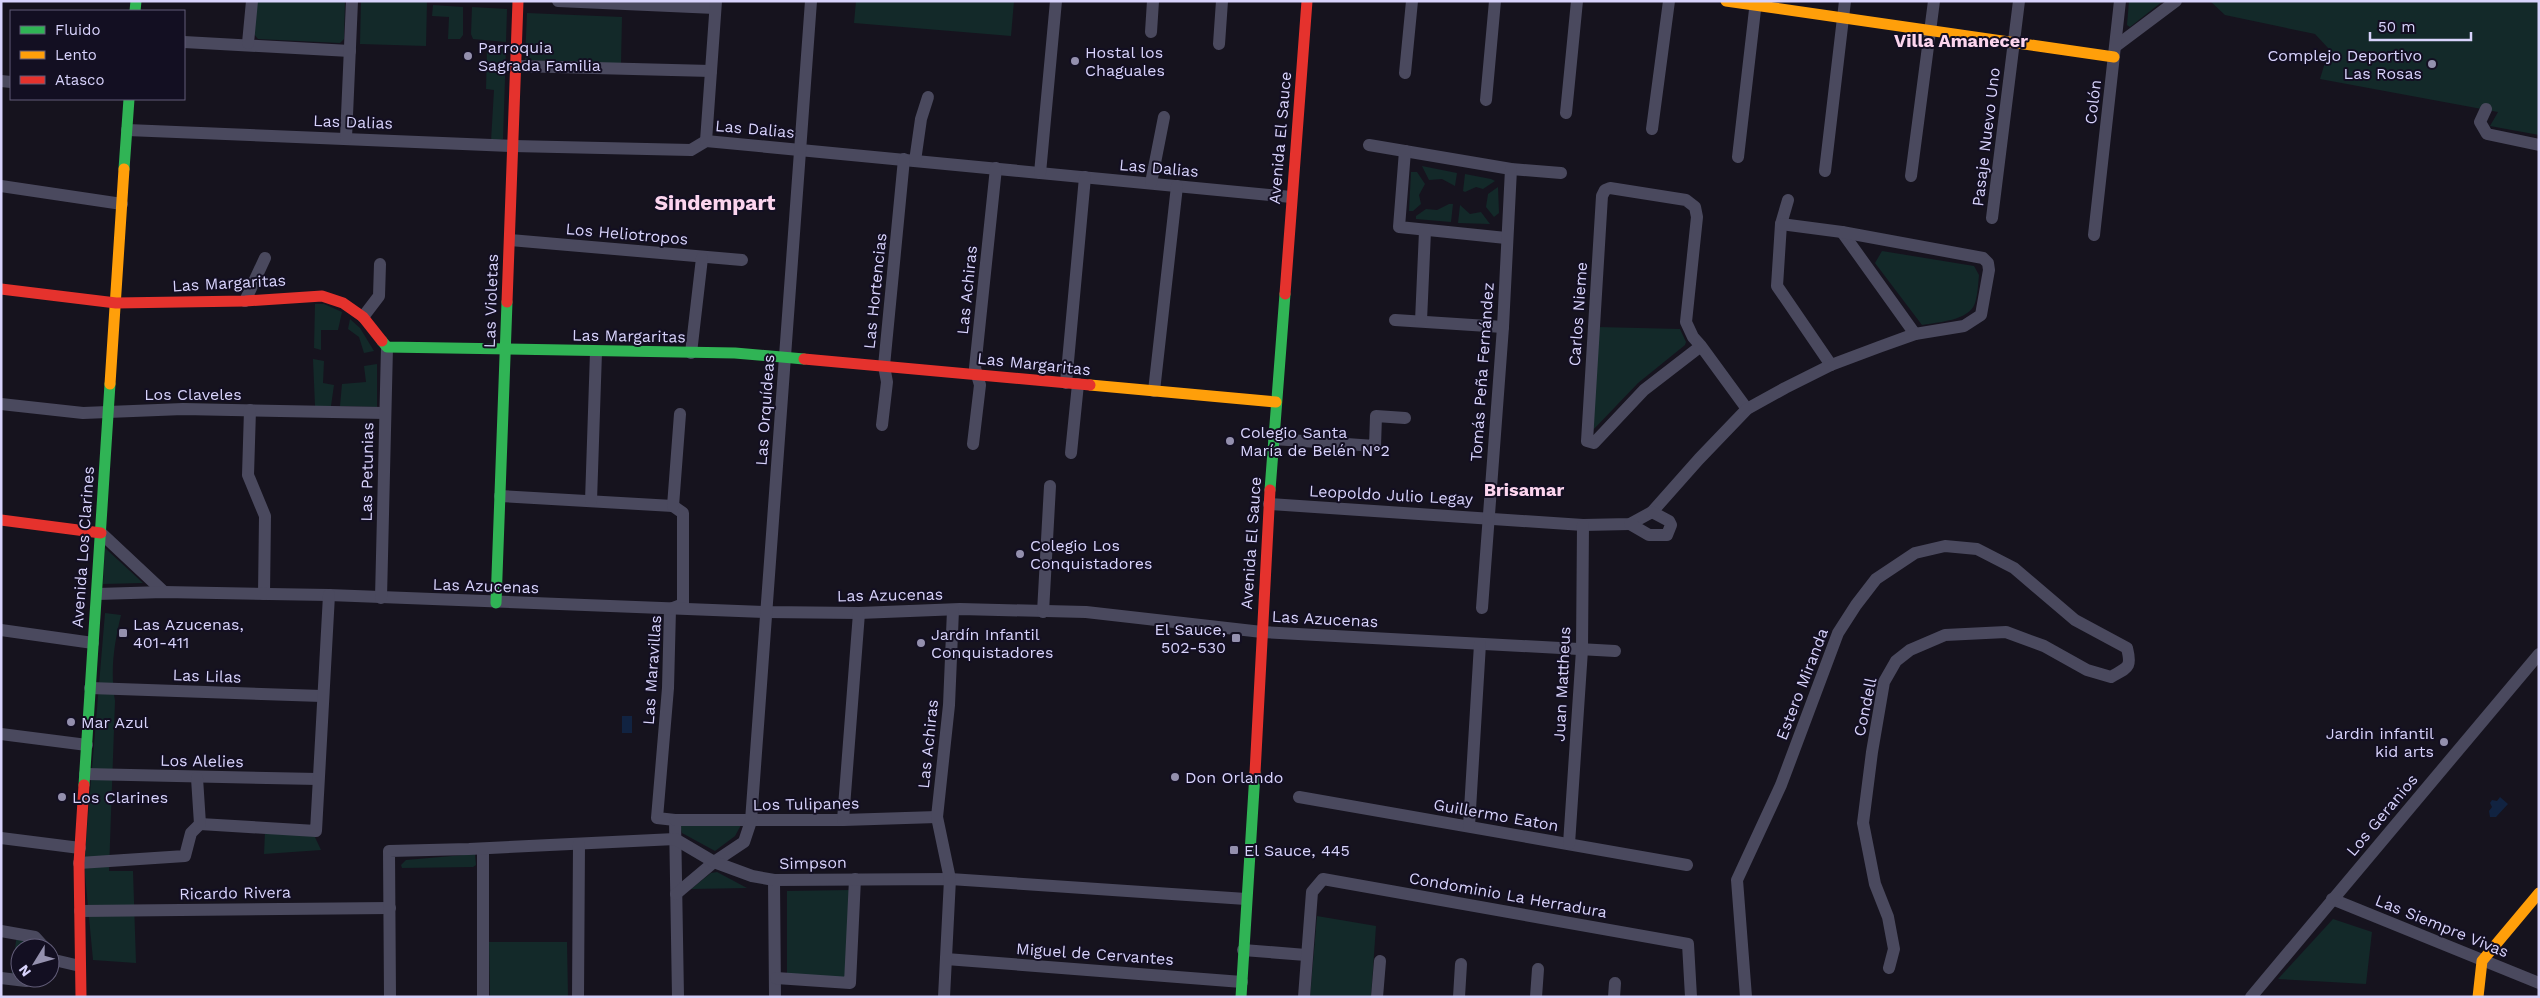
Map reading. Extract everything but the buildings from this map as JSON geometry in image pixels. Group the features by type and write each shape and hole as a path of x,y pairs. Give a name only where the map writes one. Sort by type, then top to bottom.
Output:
{"street":[{"path":"248,43 252,1"},
{"path":"346,138 352,1"},
{"name":"Las Violetas","path":"496,603 518,1"},
{"path":"558,1 715,5 706,141"},
{"name":"Las Orquídeas","path":"676,894 714,862 744,842 751,821 811,1"},
{"path":"1040,173 1056,1"},
{"path":"1151,32 1153,1"},
{"path":"1219,44 1222,1"},
{"name":"Avenida El Sauce","path":"1241,997 1269,504 1291,197 1308,1"},
{"path":"1405,73 1412,1"},
{"path":"1486,100 1496,1"},
{"path":"1566,114 1578,1"},
{"path":"1652,129 1669,1"},
{"path":"1726,1 1756,3 1844,18 2014,42 2115,51 2176,1"},
{"path":"1825,171 1845,1"},
{"path":"1911,176 1932,31 1934,1"},
{"name":"Pasaje Nuevo Uno","path":"1992,218 2019,1"},
{"name":"Colón","path":"2094,235 2120,1"},
{"path":"1738,157 1756,3"},
{"path":"185,42 248,43 350,50"},
{"path":"516,66 711,71"},
{"name":"Las Hortencias","path":"882,425 887,382 884,366 910,160 928,96"},
{"name":"Avenida Los Clarines","path":"81,997 79,863 129,100"},
{"path":"2486,109 2480,122 2487,134 2539,145"},
{"path":"1151,183 1164,117"},
{"name":"Las Dalias","path":"127,130 513,146 691,150 706,141 1291,197"},
{"path":"1369,145 1511,169 1561,173"},
{"path":"1405,151 1398,227 1506,238"},
{"name":"Las Achiras","path":"973,444 980,385 976,368 996,168"},
{"name":"Tomás Peña Fernández","path":"1482,608 1504,327 1506,238 1511,169"},
{"path":"1071,453 1072,384 1085,177"},
{"path":"1,186 122,204"},
{"path":"1154,391 1178,186"},
{"name":"Carlos Nieme","path":"1610,188 1686,200 1694,207 1697,217 1685,319 1693,337 1700,346 1644,390 1594,443 1587,441 1602,196 1605,190 1610,188"},
{"path":"1788,200 1781,224 1777,286 1831,365"},
{"path":"1781,224 1842,232 1915,334"},
{"path":"1421,321 1425,231"},
{"name":"Leopoldo Julio Legay","path":"1269,504 1488,517 1583,525 1630,524 1652,512 1747,409 1831,365 1915,334 1964,326 1981,315 1990,270 1988,263 1983,258 1842,232"},
{"name":"Los Heliotropos","path":"510,240 742,260"},
{"path":"246,301 265,258"},
{"path":"691,353 702,258"},
{"path":"363,316 379,296 380,264"},
{"name":"Las Margaritas","path":"1,289 116,303 246,301 322,296 343,303 363,316 387,347 735,353 1276,402"},
{"path":"1394,320 1504,327"},
{"path":"1700,346 1747,409"},
{"name":"Las Petunias","path":"382,598 387,347"},
{"path":"591,501 596,352"},
{"name":"Los Claveles","path":"1,404 83,413 109,410 250,410 385,413"},
{"path":"250,410 248,474 265,516 264,594"},
{"path":"500,496 673,506 680,414"},
{"path":"1274,439 1375,446 1376,416 1405,418"},
{"path":"1043,612 1050,486"},
{"name":"Las Maravillas","path":"673,506 683,513 683,604 670,609 668,688 657,818 674,820"},
{"name":"Leopoldo Julio Legay","path":"1630,524 1649,535 1667,535 1671,526 1669,521 1652,512"},
{"path":"1,520 101,533 164,592"},
{"name":"Juan Mattheus","path":"1569,844 1582,650 1583,525"},
{"name":"Estero Miranda","path":"1746,997 1737,880 1781,785 1838,633 1856,604 1876,579 1915,553 1945,546 1978,549 2014,568 2076,620 2127,648"},
{"name":"Las Azucenas","path":"97,594 164,592 264,594 766,612 859,613 953,610 1086,612 1262,632 1615,651"},
{"path":"79,863 185,856 191,832 200,824 316,831 328,596"},
{"name":"Las Achiras","path":"944,997 950,879 937,817 950,706 953,610"},
{"path":"843,820 859,613"},
{"path":"1,630 93,643"},
{"name":"Condell","path":"1890,968 1894,949 1888,917 1875,884 1863,822 1884,682 1896,661 1910,650 1945,635 2006,632 2044,646 2087,670 2111,677 2128,667 2130,661 2127,648"},
{"path":"1469,826 1480,644"},
{"name":"Los Geranios","path":"2251,997 2539,654"},
{"name":"Las Lilas","path":"90,688 322,696"},
{"path":"1,734 87,745"},
{"name":"Los Alelies","path":"85,774 197,778 318,779"},
{"path":"197,778 200,824"},
{"name":"Guillermo Eaton","path":"1299,797 1686,865"},
{"name":"Los Tulipanes","path":"674,820 843,820 937,817"},
{"path":"674,820 678,997"},
{"path":"1,838 80,848"},
{"path":"390,997 389,851 483,849 674,839"},
{"name":"Simpson","path":"674,839 714,862 752,876 774,880 855,878 950,879 1246,899"},
{"path":"578,997 579,844"},
{"path":"483,849 484,997"},
{"path":"776,978 850,983 855,878"},
{"name":"Condominio La Herradura","path":"1306,956 1312,892 1323,879 1688,944 1691,997"},
{"path":"774,880 775,997"},
{"path":"2478,997 2482,961 2539,893"},
{"name":"Las Siempre Vivas","path":"2332,899 2539,983"},
{"name":"Ricardo Rivera","path":"80,911 390,908"},
{"path":"1,930 35,938"},
{"path":"1243,950 1306,956 1304,997"},
{"name":"Miguel de Cervantes","path":"946,959 1242,982"},
{"path":"60,961 80,966"},
{"path":"1377,997 1380,961"},
{"path":"1459,997 1461,964"},
{"path":"1536,997 1538,969"},
{"path":"1614,997 1615,983"}],"green space":[{"path":"255,1 345,1 344,39 340,43 258,39 254,34"},
{"path":"361,1 427,1 426,46 360,44"},
{"path":"856,1 1014,1 1011,36 854,23"},
{"path":"2129,1 2163,1 2130,27 2127,25"},
{"name":"Complejo Deportivo Las Rosas","path":"2210,1 2539,1 2539,135 2490,126 2498,112 2320,79 2329,49 2315,34 2225,15"},
{"path":"433,5 463,7 463,35 460,39 448,39 449,17 432,16"},
{"path":"472,7 507,9 506,42 473,39 471,34"},
{"path":"527,13 622,17 621,64 525,60"},
{"path":"487,47 506,48 503,139 491,141 494,90 486,89"},
{"path":"1422,166 1457,173 1455,186 1442,179 1429,180"},
{"path":"1411,172 1417,172 1425,184 1419,195 1421,204 1413,211 1409,211"},
{"path":"1465,174 1495,181 1483,189 1476,187 1465,192 1463,191"},
{"path":"1498,187 1499,213 1494,217 1486,207 1488,194"},
{"path":"1453,204 1451,222 1416,219 1416,216 1426,209 1437,210"},
{"path":"1460,205 1470,214 1481,212 1490,224 1458,223"},
{"path":"1882,251 1974,266 1979,275 1977,296 1972,309 1952,320 1922,325 1875,263"},
{"path":"315,304 324,304 342,312 338,330 321,330 321,350 314,348"},
{"path":"350,319 360,328 374,351 364,353 359,337 348,329"},
{"path":"1598,327 1680,329 1686,342 1685,345 1638,383 1593,430"},
{"path":"313,359 324,361 323,383 334,385 331,406 315,406"},
{"path":"377,364 377,407 340,406 342,384 366,382 364,366"},
{"path":"105,548 143,583 103,584"},
{"path":"105,613 121,615 113,668 115,701 109,871 133,871 136,963 93,960 84,864"},
{"path":"741,825 735,836 715,851 682,833 680,826"},
{"path":"265,832 313,833 321,850 264,854"},
{"path":"475,854 476,865 473,867 402,868 401,865 406,860"},
{"path":"717,872 747,888 691,889 711,873"},
{"path":"852,890 848,981 787,979 787,891"},
{"path":"1317,916 1376,926 1371,997 1310,997"},
{"path":"2333,919 2372,932 2366,984 2278,979"},
{"path":"17,934 24,938 16,938"},
{"path":"489,942 567,942 568,997 490,997"}],"water":[{"path":"622,716 632,716 632,733 622,733"},
{"path":"2500,797 2508,804 2496,817 2490,817 2489,811 2492,807 2490,803 2492,800 2497,801"}],"traffic: fast":[{"path":"135,10 136,1"},
{"path":"124,169 129,100"},
{"path":"1270,490 1285,294"},
{"path":"496,603 507,302"},
{"path":"382,341 387,347 735,353 804,359"},
{"path":"84,785 110,384"},
{"path":"1241,997 1255,773"}],"traffic: slow":[{"path":"1726,1 2114,57"},
{"path":"110,384 124,169"},
{"path":"1090,385 1276,402"},
{"path":"2478,997 2482,961 2539,893"}],"traffic: jam":[{"path":"507,302 518,1"},
{"path":"1285,294 1307,1"},
{"path":"1,289 116,303 245,301 322,296 343,303 363,317 382,341"},
{"path":"804,359 1090,385"},
{"path":"1255,773 1270,490"},
{"path":"1,520 101,533"},
{"path":"81,997 79,863 84,785"}],"place":[{"name":"Parroquia Sagrada Familia","path":"468,56"},
{"name":"Hostal los Chaguales","path":"1075,61"},
{"name":"Complejo Deportivo Las Rosas","path":"2432,64"},
{"name":"Colegio Santa María de Belén N°2","path":"1230,441"},
{"name":"Colegio Los Conquistadores","path":"1020,554"},
{"name":"Las Azucenas, 401-411","path":"123,633"},
{"name":"El Sauce, 502-530","path":"1236,638"},
{"name":"Jardín Infantil Conquistadores","path":"921,643"},
{"name":"Mar Azul","path":"71,722"},
{"name":"Jardin infantil kid arts","path":"2444,742"},
{"name":"Don Orlando","path":"1175,777"},
{"name":"Los Clarines","path":"62,797"},
{"name":"El Sauce, 445","path":"1234,850"}],"district":[{"name":"Villa Amanecer","path":"1961,40"},
{"name":"Sindempart","path":"715,202"},
{"name":"Brisamar","path":"1524,489"}]}
